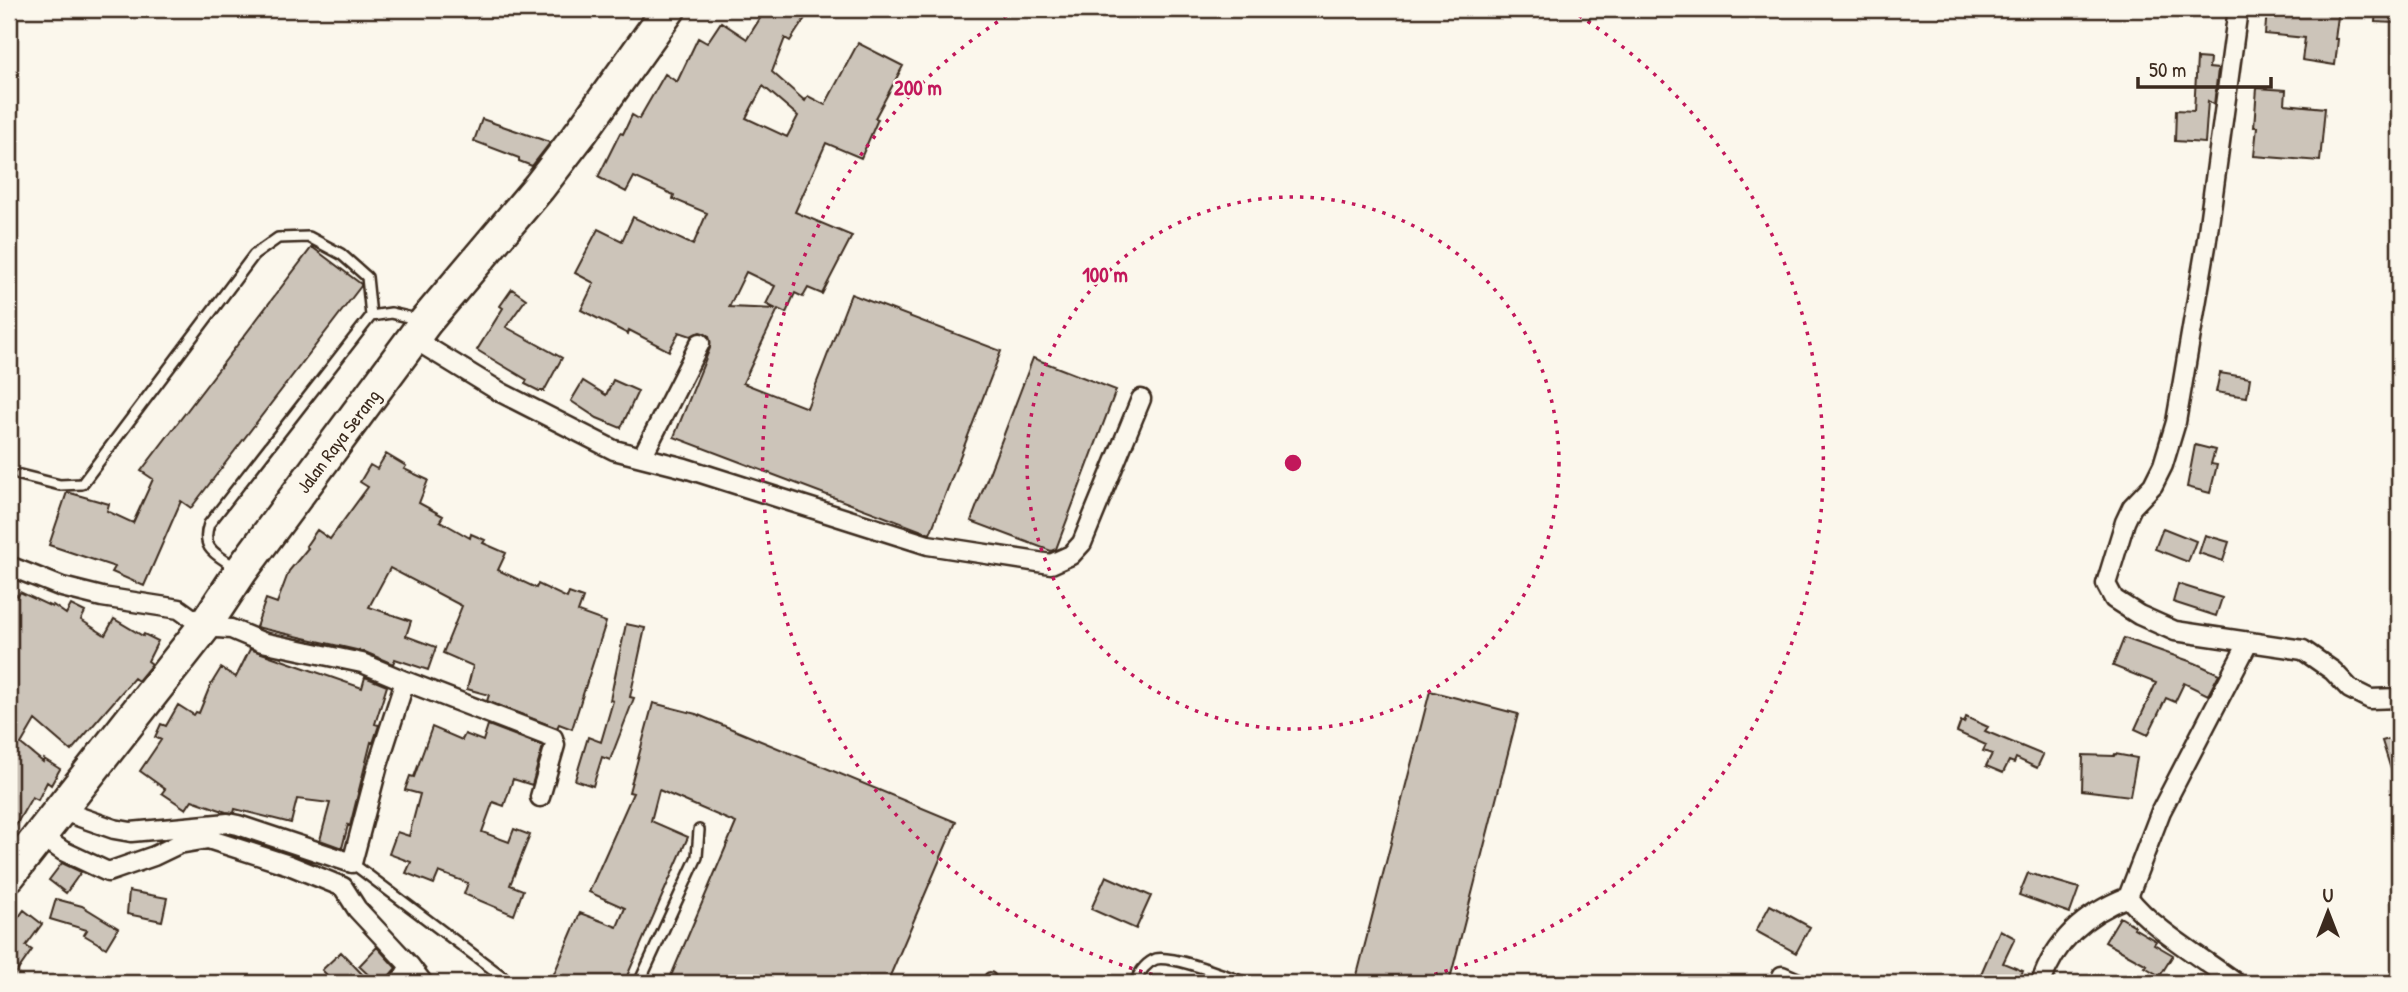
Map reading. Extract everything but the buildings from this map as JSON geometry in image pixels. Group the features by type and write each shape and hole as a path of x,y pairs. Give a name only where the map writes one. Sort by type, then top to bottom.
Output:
{"highway":[{"name":"Jalan Raya Serang","path":"9,875 204,627 241,571 420,330 539,187 669,9"}],"street":[{"path":"2238,9 2206,246 2176,422 2163,465 2153,485 2132,507 2106,584 2114,599 2139,615 2175,631 2303,650 2333,671 2350,689 2370,699 2399,698"},
{"path":"420,330 502,393 614,450 685,468 928,545 1051,564 1071,555 1082,543 1140,399"},
{"path":"642,457 700,343"},
{"path":"9,566 62,587 102,597 178,609 204,627 232,629 262,642 362,663 542,732 553,738 555,745 540,797"},
{"path":"2041,983 2046,967 2066,937 2104,906 2128,897 2161,811 2248,643"},
{"path":"60,810 114,829 131,832 228,823 352,863 378,765 405,681"},
{"path":"41,836 73,856 108,872 154,856 178,844 208,839 289,865 343,887 357,909 423,983"},
{"path":"2128,897 2161,928 2236,983"},
{"path":"400,983 410,966"}],"lane":[{"path":"20,475 60,485 82,484 254,255 278,238 309,237 341,254 367,277 371,316"},
{"path":"241,571 208,547 204,537 209,524 371,316 391,313 420,330"},
{"path":"639,983 697,857 699,830"},
{"path":"352,863 511,983"},
{"path":"1135,983 1141,969 1156,960 1171,959 1247,983"}]}
